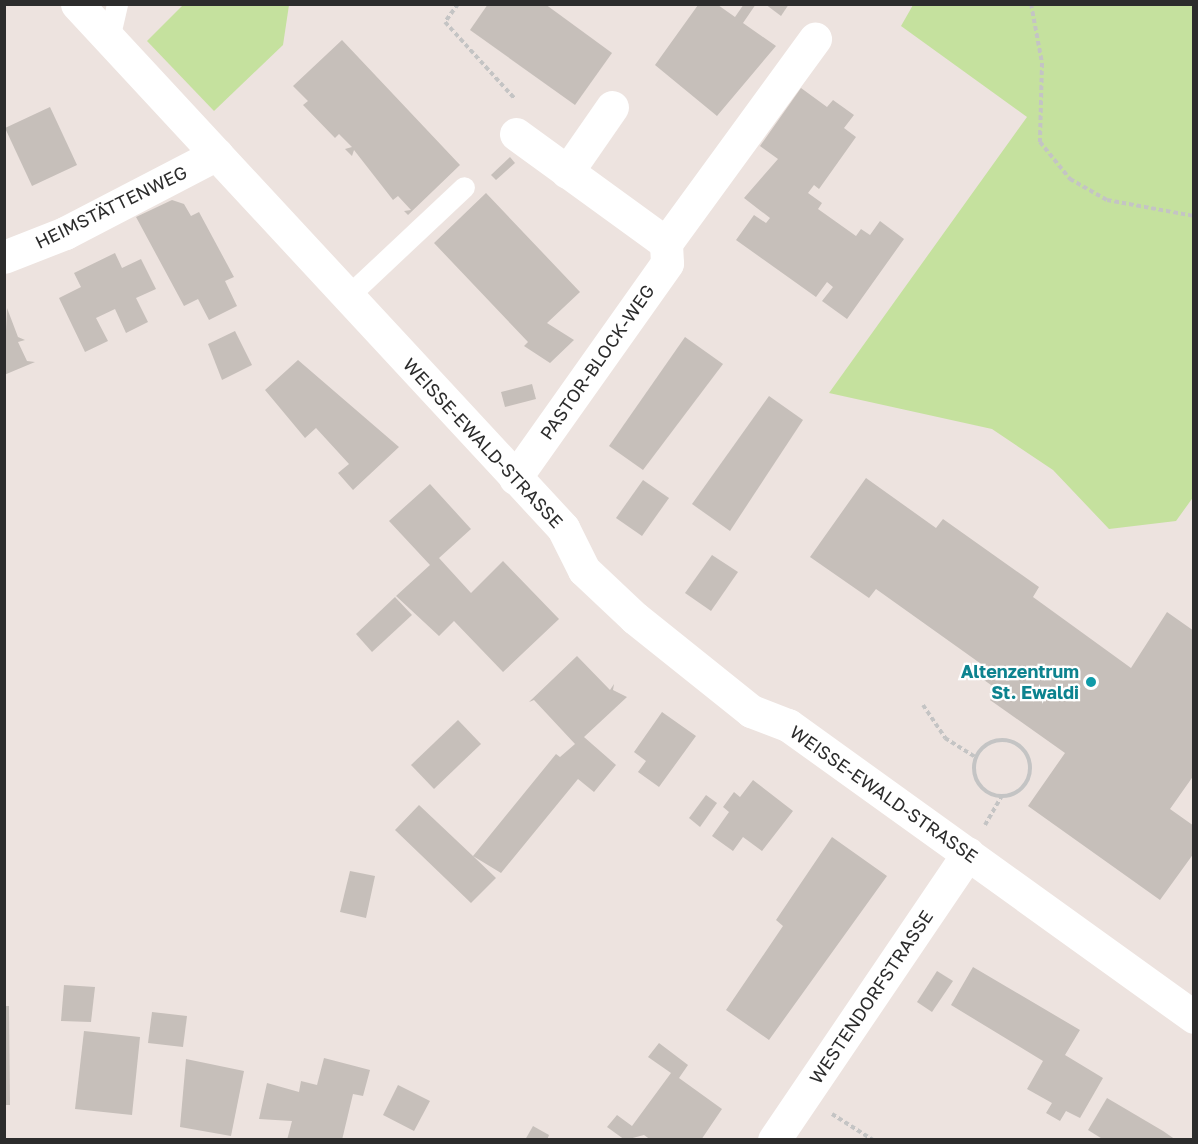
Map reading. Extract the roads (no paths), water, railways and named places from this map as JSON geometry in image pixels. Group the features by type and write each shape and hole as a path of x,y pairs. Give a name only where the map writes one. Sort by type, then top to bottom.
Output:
{"street":[{"name":"WEISSE-EWALD-STRASSE","path":"77,4 563,528 584,570 635,618 751,711 788,725 1194,1017"},
{"name":"PASTOR-BLOCK-WEG","path":"515,478 667,262 666,243 815,39"},
{"path":"567,172 612,107"},
{"path":"516,134 666,243"},
{"name":"HEIMSTÄTTENWEG","path":"4,257 65,233 217,154"},
{"name":"WESTENDORFSTRASSE","path":"774,1140 968,854"}],"lane":[{"path":"109,39 117,4"},
{"path":"348,296 464,187"}],"place":[{"name":"Altenzentrum St. Ewaldi","path":"1091,682"}]}
